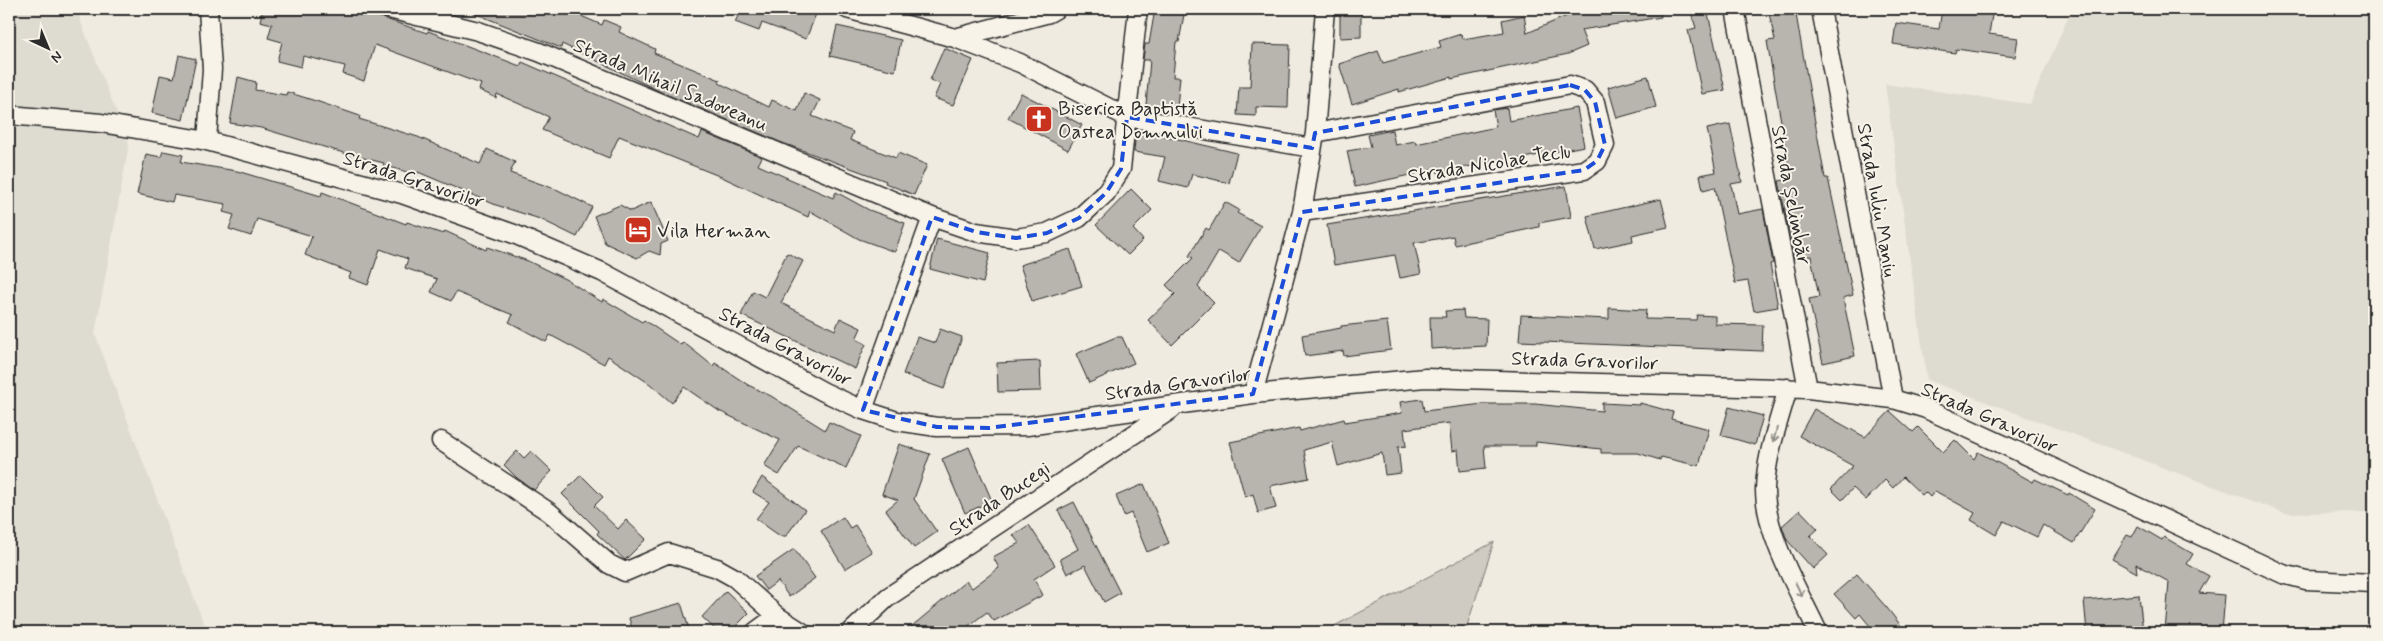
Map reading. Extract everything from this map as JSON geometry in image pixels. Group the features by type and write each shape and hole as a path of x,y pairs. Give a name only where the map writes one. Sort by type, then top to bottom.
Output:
{"street":[{"path":"207,141 212,61 208,9"},
{"name":"Strada Mihail Sadoveanu","path":"388,9 478,31 539,52 932,217 976,232 1016,238 1047,233 1079,218 1106,193 1120,169 1138,9"},
{"path":"847,9 955,38 1020,63 1127,117 1314,140"},
{"path":"955,38 1049,13 1056,9"},
{"path":"1253,394 1302,212 1314,140 1325,9"},
{"name":"Strada Șelimbăr","path":"1735,9 1808,389"},
{"name":"Strada Iuliu Maniu","path":"1821,9 1893,399"},
{"name":"Strada Nicolae Teclu","path":"1302,212 1584,170 1597,161 1605,145 1595,102 1585,90 1570,85 1314,140"},
{"name":"Strada Gravorilor","path":"9,115 101,123 207,141 402,194 514,234 602,272 824,392 863,410 897,421 937,428 1027,426 1253,394 1425,378 1808,389 1893,399 1926,409 2283,574 2306,580 2374,583"},
{"path":"863,410 932,217"},
{"path":"1788,388 1767,465 1765,491 1779,548 1818,632"},
{"name":"Strada Bucegi","path":"851,632 888,597 1176,406"},
{"path":"441,442 549,512 609,564 625,572 639,568 669,553 717,568 735,578 778,616 802,632"},
{"path":"755,632 778,616"}],"highlighted area":[{"path":"1570,85 1585,90 1595,102 1605,145 1597,161 1584,170 1302,212 1253,394 989,428 937,427 863,410 932,217 976,232 1016,238 1047,233 1079,218 1106,193 1121,169 1127,117 1312,148 1315,133"}],"shaded area":[{"path":"9,9 79,9 80,20 129,144 95,334 207,632 9,632"},
{"path":"2072,9 2374,9 2374,512 2285,513 1927,380 1885,84 2030,104"},
{"path":"1494,542 1465,632 1323,632"}],"building":[{"path":"263,9 356,9 427,33 428,31 520,66 522,62 699,139 702,132 762,157 758,165 833,198 836,192 869,210 905,223 895,252 859,239 810,211 808,217 724,178 619,136 609,158 542,130 549,117 497,94 496,98 479,90 481,84 375,45 364,81 343,74 345,66 303,56 301,67 277,61 282,42 268,38 272,24 260,21"},
{"path":"464,9 565,9 602,25 604,20 621,27 619,32 655,49 654,53 720,80 719,83 769,107 772,100 797,111 804,93 820,100 812,116 853,132 850,140 896,158 898,153 927,165 914,195 885,183 886,181 780,142 663,93 562,44 561,48"},
{"path":"729,9 818,9 806,39 762,23 759,31 735,22 739,14"},
{"path":"1155,9 1185,9 1179,42 1176,42 1173,77 1180,77 1177,107 1146,105 1150,60 1143,60 1145,44 1149,44"},
{"path":"1340,9 1361,9 1361,37 1340,38"},
{"path":"1564,9 1660,9 1661,17 1581,30 1587,46 1568,54 1451,79 1451,77 1399,92 1399,89 1352,104 1339,64 1378,51 1383,63 1441,47 1439,41 1461,34 1463,39 1504,32 1502,20 1524,15 1527,33 1567,16"},
{"path":"1690,9 1707,9 1725,90 1702,94 1688,30 1696,28"},
{"path":"1768,9 1795,9 1825,178 1828,178 1853,295 1843,298 1855,356 1823,363 1809,299 1819,297 1811,256 1794,259 1779,181 1791,179 1767,41 1775,40"},
{"path":"1942,9 1993,9 1989,34 2018,38 2015,57 1956,49 1955,53 1893,44 1896,23 1939,29"},
{"path":"837,26 901,40 895,71 830,56"},
{"path":"1252,44 1290,45 1288,108 1256,107 1256,116 1237,115 1239,87 1250,87"},
{"path":"944,48 973,60 953,105 934,98 940,84 930,80"},
{"path":"179,55 196,59 183,120 152,113 160,75 174,78"},
{"path":"1648,76 1656,107 1617,118 1608,87"},
{"path":"238,77 256,82 255,90 286,95 287,92 319,102 360,116 359,119 418,137 480,164 487,149 515,162 510,173 558,190 592,207 577,237 540,219 496,205 418,172 417,175 383,165 384,163 261,128 230,123"},
{"path":"1021,93 1082,125 1068,150 1008,118"},
{"path":"1507,108 1509,121 1577,108 1584,146 1514,160 1514,157 1438,173 1437,169 1355,187 1347,151 1371,147 1368,135 1392,130 1395,145 1415,141 1416,144 1496,127 1493,110"},
{"path":"1730,124 1742,182 1731,184 1737,214 1763,209 1773,263 1770,264 1778,307 1754,311 1748,281 1735,283 1715,187 1703,190 1700,175 1716,172 1707,129"},
{"path":"1136,129 1237,153 1229,183 1192,174 1188,188 1159,181 1165,157 1134,152"},
{"path":"163,151 183,155 181,162 237,171 321,196 322,192 406,224 407,222 443,234 445,231 486,250 487,247 528,261 567,280 602,302 603,299 642,322 644,320 681,345 683,342 713,366 715,363 748,385 771,396 825,430 829,422 861,436 846,468 798,446 779,475 764,466 780,440 719,411 684,387 672,403 650,384 608,356 604,364 550,335 546,342 509,322 513,315 456,292 451,301 431,292 437,279 405,268 408,259 380,249 368,285 349,278 351,273 305,255 312,236 257,219 251,236 229,229 234,215 223,212 226,204 174,195 172,202 137,194 146,154 161,157"},
{"path":"1566,186 1571,217 1539,223 1539,227 1455,245 1453,236 1414,243 1421,274 1400,278 1395,255 1334,265 1327,225"},
{"path":"1131,189 1152,210 1133,229 1143,240 1128,255 1096,225"},
{"path":"1661,199 1668,227 1632,235 1633,241 1595,249 1587,216"},
{"path":"651,202 668,241 661,244 660,255 649,251 637,258 605,243 594,216 620,205 631,211"},
{"path":"1225,202 1239,210 1237,213 1261,226 1239,263 1219,251 1198,287 1214,303 1172,345 1148,320 1175,294 1166,285 1193,258 1189,256 1206,228 1209,230"},
{"path":"937,239 990,253 983,283 930,269"},
{"path":"1070,249 1082,286 1032,301 1020,265"},
{"path":"787,253 803,261 781,303 835,330 840,318 861,328 856,339 866,344 855,369 741,315 753,291 765,297"},
{"path":"1609,308 1646,310 1645,319 1696,320 1697,315 1715,316 1715,324 1763,325 1762,351 1519,341 1521,315 1609,319"},
{"path":"1463,310 1464,318 1487,319 1486,346 1431,349 1430,317 1446,317 1445,311"},
{"path":"1387,321 1391,350 1344,356 1343,351 1305,356 1302,335 1341,328 1341,326"},
{"path":"940,329 962,337 944,389 903,374 917,337 935,343"},
{"path":"1116,337 1122,337 1134,363 1089,383 1076,354"},
{"path":"1040,361 1041,391 998,392 997,363"},
{"path":"1422,399 1424,411 1483,404 1535,404 1602,411 1602,403 1640,405 1640,403 1673,412 1671,419 1709,429 1699,466 1661,457 1660,460 1638,453 1601,453 1601,449 1536,442 1536,446 1484,446 1486,468 1460,471 1458,450 1452,451 1449,423 1404,429 1406,446 1398,447 1401,473 1385,475 1382,453 1338,466 1332,442 1304,450 1309,478 1270,486 1276,508 1258,513 1253,494 1245,497 1230,442 1299,428 1300,431 1344,419 1345,422 1402,413 1400,402"},
{"path":"1729,407 1763,416 1755,445 1721,435"},
{"path":"1814,409 1865,437 1890,411 1913,432 1918,427 1943,452 1955,440 1974,459 1978,452 2033,482 2035,479 2068,495 2069,493 2095,509 2074,543 2043,525 2037,537 2004,521 1996,535 1971,520 1975,513 1935,491 1930,497 1925,492 1922,495 1903,477 1893,488 1885,480 1866,500 1853,488 1842,500 1831,489 1853,466 1799,436"},
{"path":"899,444 930,454 914,499 937,532 914,548 886,510 898,500 882,494"},
{"path":"969,447 992,501 965,513 942,459"},
{"path":"517,451 524,458 531,451 552,471 534,490 517,478 504,465"},
{"path":"581,475 603,497 594,506 618,529 626,520 646,539 625,560 597,534 599,531 562,494"},
{"path":"762,477 805,510 786,536 780,536 756,519 769,502 753,492"},
{"path":"1144,484 1169,543 1147,552 1131,513 1124,516 1116,496"},
{"path":"1074,502 1120,593 1104,602 1085,565 1067,574 1060,559 1078,549 1058,510"},
{"path":"1800,510 1818,529 1810,536 1828,555 1813,569 1787,540 1782,526"},
{"path":"843,517 850,528 855,525 872,552 845,569 821,531"},
{"path":"1029,525 1055,565 1034,579 1043,595 994,621 987,612 960,632 905,632 966,581 972,588 999,568 993,557 1019,543 1013,535"},
{"path":"2138,526 2162,540 2164,537 2193,554 2187,564 2209,576 2199,593 2225,595 2222,632 2165,632 2169,582 2136,564 2137,573 2112,559 2127,535 2132,537"},
{"path":"794,549 815,578 789,597 778,581 766,590 755,576"},
{"path":"1857,574 1906,632 1875,632 1860,614 1856,618 1834,594"},
{"path":"726,591 749,613 730,632 718,632 702,617"},
{"path":"2139,595 2143,632 2087,632 2084,600"},
{"path":"681,603 690,632 633,632 629,618"}],"place":[{"name":"Biserica Baptistă Oastea Domnului","path":"1039,119"},
{"name":"Vila Herman","path":"638,230"}]}
